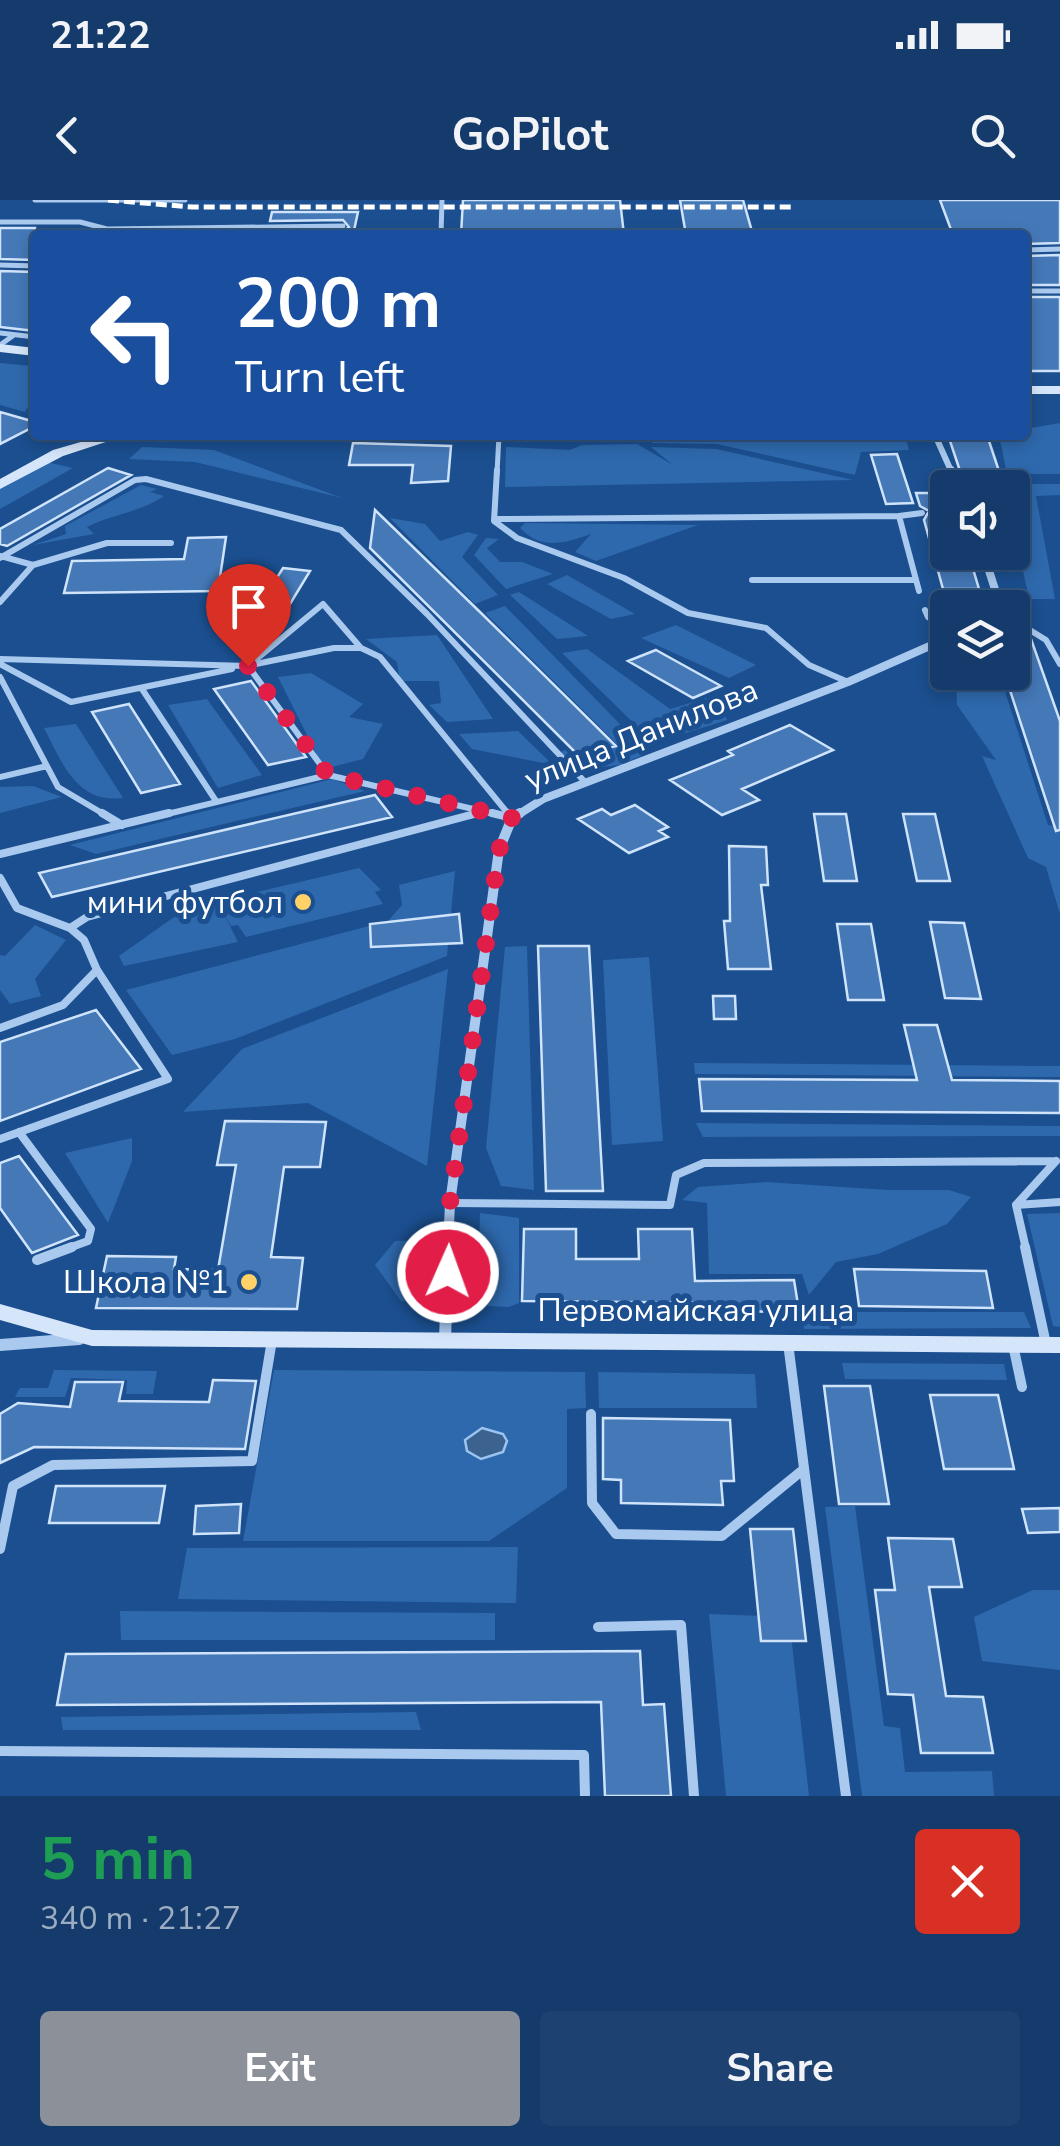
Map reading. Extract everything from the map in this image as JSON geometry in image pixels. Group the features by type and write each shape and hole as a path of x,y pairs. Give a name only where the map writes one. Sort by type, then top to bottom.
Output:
{"main road":[{"path":"0,347 30,349"},
{"path":"1030,390 1060,390"},
{"path":"58,453 62,440"},
{"path":"0,485 58,453 103,440"},
{"name":"Первомайская улица","path":"0,1312 92,1338 1053,1345"}],"street":[{"path":"937,440 950,470"},
{"name":"улица Данилова","path":"445,1341 450,1203 499,850 512,818 543,799 848,682 930,646"},
{"name":"Первомайская улица","path":"0,1345 92,1338"}],"lane":[{"path":"36,200 184,200"},
{"path":"441,230 442,200"},
{"path":"0,222 80,222 101,230"},
{"path":"185,230 343,226"},
{"path":"1030,250 1060,250"},
{"path":"0,264 30,266"},
{"path":"1030,291 1060,291"},
{"path":"0,333 14,335 30,346"},
{"path":"0,347 14,335"},
{"path":"494,519 499,440"},
{"path":"1,557 135,480 146,479 341,530 427,614 569,770 585,782"},
{"path":"494,519 922,513"},
{"path":"899,516 919,591"},
{"path":"494,519 517,538 624,578 688,614 766,628 809,665 848,682"},
{"path":"1,557 33,565 106,543 172,544"},
{"path":"0,602 33,565"},
{"path":"752,580 915,580"},
{"path":"0,661 248,666 323,604 361,648 380,657 512,818"},
{"path":"925,610 930,617"},
{"path":"1030,630 1046,640 1059,665"},
{"path":"0,661 71,702 334,648 361,648"},
{"path":"248,666 328,775"},
{"path":"0,677 58,786 122,825"},
{"path":"142,688 216,801"},
{"path":"0,777 47,766"},
{"path":"0,854 328,775 512,818"},
{"path":"70,928 87,917 483,812"},
{"path":"0,878 17,908 70,928 84,940 97,970 168,1079 0,1139"},
{"path":"0,1028 63,1005 97,970"},
{"path":"19,1132 91,1228 88,1241 37,1260"},
{"path":"450,1203 670,1206 676,1175 704,1163 1058,1160"},
{"path":"1016,1205 1058,1160"},
{"path":"1016,1205 1060,1202"},
{"path":"1016,1205 1053,1345"},
{"path":"0,1548 14,1486 53,1465 252,1461 272,1340"},
{"path":"788,1343 846,1796"},
{"path":"1013,1344 1022,1387"},
{"path":"592,1414 592,1503 616,1534 722,1536 804,1469"},
{"path":"598,1626 681,1625 694,1796"},
{"path":"0,1752 584,1755 585,1796"}],"shaded area":[{"path":"0,363 30,366 30,403 25,412 0,405"},
{"path":"1060,423 1060,474 1006,470 1000,440 1030,440 1030,428"},
{"path":"906,440 909,450 861,452 855,475 717,444 652,443"},
{"path":"637,444 673,465 651,447 716,449 853,480 505,487 506,447 570,450 582,445"},
{"path":"142,447 214,450 342,498 195,462 129,459"},
{"path":"46,462 73,468 0,509 0,487"},
{"path":"1030,484 1060,484 1060,495 1036,496 1055,599 1030,599 1023,570 1030,570"},
{"path":"141,485 157,489 150,492 164,496 87,527 94,534 33,545 66,534 65,526"},
{"path":"390,518 425,524 440,541 468,532 478,535 462,557 498,595 475,604"},
{"path":"525,523 698,525 596,561 575,552 591,534 563,542 545,542 520,528"},
{"path":"486,538 499,539 487,548 500,562 522,562 553,574 506,589 474,555"},
{"path":"567,575 635,614 611,619 547,584"},
{"path":"519,592 588,636 557,639 510,595"},
{"path":"505,606 648,753 620,765 574,770 558,753 565,750 573,758 619,746 485,613"},
{"path":"676,625 756,665 729,678 641,638"},
{"path":"437,635 493,719 447,722 429,705 441,703 439,681 400,681 397,662 366,639"},
{"path":"587,649 670,709 717,695 727,720 654,743 562,653"},
{"path":"311,673 363,704 349,717 383,724 363,759 324,769 278,677"},
{"path":"957,690 1004,690 1048,825 1060,827 1060,914 1046,867 1028,858 982,756 996,760 957,705"},
{"path":"207,699 262,775 218,788 168,705"},
{"path":"76,724 123,798 94,795 65,767 44,728"},
{"path":"518,731 553,765 472,749 459,734"},
{"path":"332,779 365,791 96,854 70,845"},
{"path":"33,786 62,797 0,813 0,787"},
{"name":"мини футбол","path":"359,868 381,890 375,892 383,904 246,937 238,925 231,926 224,914 238,942 124,966 119,956 201,898 212,895 223,914 230,911 223,900"},
{"path":"455,871 447,956 235,1039 172,1055 126,990 388,921 402,905 399,885"},
{"path":"35,925 66,940 35,979 41,996 10,1004 0,990 0,955 5,956"},
{"path":"527,946 534,1190 501,1186 486,1148 505,947"},
{"path":"649,957 663,1141 612,1145 603,960"},
{"path":"448,969 427,1166 308,1103 183,1112 242,1049"},
{"path":"694,1063 1060,1066 1060,1077 695,1074"},
{"path":"696,1123 1060,1126 1060,1136 703,1137"},
{"path":"132,1138 132,1161 108,1223 65,1153"},
{"path":"766,1182 949,1190 971,1197 947,1224 878,1254 836,1262 809,1295 802,1274 709,1274 707,1203 682,1200 698,1187"},
{"path":"480,1213 519,1218 519,1303 509,1307 488,1306 478,1291"},
{"path":"1060,1213 1060,1327 1053,1326 1027,1214"},
{"path":"423,1240 416,1302 401,1301 375,1265 395,1241"},
{"path":"801,1312 1024,1312 1031,1328 804,1329"},
{"path":"842,1363 1004,1364 1007,1380 845,1379"},
{"path":"54,1370 157,1371 153,1394 126,1394 127,1380 71,1378 65,1397 15,1397 20,1388 48,1388"},
{"path":"274,1370 585,1372 586,1408 567,1409 567,1488 489,1541 243,1541"},
{"path":"598,1372 755,1374 757,1408 599,1408"},
{"path":"482,1428 503,1434 507,1441 503,1452 481,1459 467,1451 465,1440"},
{"path":"855,1506 884,1726 900,1728 905,1772 992,1771 994,1796 862,1796 825,1507"},
{"path":"518,1547 516,1603 178,1599 187,1548"},
{"path":"1033,1590 1060,1590 1060,1670 982,1661 974,1617"},
{"path":"120,1611 495,1613 495,1640 121,1640"},
{"path":"709,1614 789,1617 809,1796 726,1796"},
{"path":"416,1712 421,1730 63,1730 61,1717"}],"building":[{"path":"463,200 620,200 623,230 461,230"},
{"path":"680,200 743,200 752,230 685,230"},
{"path":"940,200 1060,200 1060,243 1030,244 1030,230 951,230"},
{"path":"272,212 358,212 354,230 345,230 349,227 343,220 270,221"},
{"path":"0,228 35,228 30,230 30,260 0,259"},
{"path":"1060,255 1060,285 1030,285 1030,256"},
{"path":"0,271 30,272 30,330 0,327"},
{"path":"1030,297 1060,297 1060,371 1030,371"},
{"path":"0,412 30,421 30,429 0,444"},
{"path":"950,440 989,440 999,470 960,470"},
{"path":"353,443 451,446 448,481 411,483 413,465 349,465"},
{"path":"897,454 913,503 886,504 871,455"},
{"path":"108,468 131,475 7,546 0,544 0,529"},
{"path":"916,493 930,493 930,542 924,520 929,511 920,506"},
{"path":"375,510 616,746 578,755 370,548"},
{"path":"226,537 218,591 64,593 72,561 184,559 188,538"},
{"path":"283,568 310,571 284,614 270,613 260,647 233,647"},
{"path":"938,570 973,570 979,589 943,589"},
{"path":"1030,639 1060,721 1060,830 1056,831 1010,690 1030,690"},
{"path":"656,650 721,686 693,698 628,661"},
{"path":"251,681 306,757 268,765 214,689"},
{"path":"129,704 180,784 141,793 92,712"},
{"path":"790,725 833,750 742,789 759,800 722,815 670,780 733,755 728,751"},
{"path":"375,795 392,817 52,897 39,873"},
{"path":"635,805 668,827 659,831 668,837 629,853 578,819 602,809 611,815"},
{"path":"814,814 846,814 857,881 824,881"},
{"path":"903,814 935,814 950,881 917,881"},
{"path":"729,846 766,847 768,885 761,885 771,969 728,969 724,921 730,921"},
{"path":"459,914 462,943 371,947 370,924"},
{"path":"930,922 964,923 981,999 945,998"},
{"path":"837,924 871,924 884,1000 848,1000"},
{"path":"538,946 589,946 603,1191 546,1191"},
{"path":"713,996 735,996 736,1019 714,1019"},
{"path":"96,1010 141,1069 0,1121 0,1042"},
{"path":"904,1025 937,1025 952,1080 1060,1081 1060,1113 702,1111 699,1079 917,1080"},
{"path":"225,1121 326,1122 320,1167 284,1167 271,1257 303,1258 297,1309 96,1308 107,1256 176,1257 174,1269 218,1270 236,1165 217,1165"},
{"path":"19,1156 78,1235 32,1253 0,1208 0,1163"},
{"path":"524,1229 576,1229 576,1259 639,1259 638,1229 692,1229 695,1281 794,1280 799,1311 731,1312 730,1303 522,1301"},
{"path":"854,1269 986,1271 993,1308 859,1306"},
{"path":"213,1380 256,1381 245,1449 34,1447 0,1463 0,1414 18,1403 70,1407 75,1382 123,1382 119,1401 209,1402"},
{"path":"824,1386 870,1386 889,1504 839,1504"},
{"path":"930,1395 998,1395 1014,1469 944,1469"},
{"path":"603,1418 730,1420 734,1481 721,1481 723,1505 621,1503 621,1480 603,1479"},
{"path":"56,1486 165,1486 159,1523 49,1523"},
{"path":"241,1504 239,1533 194,1534 196,1506"},
{"path":"1060,1508 1060,1532 1028,1533 1022,1509"},
{"path":"750,1529 793,1529 806,1641 761,1641"},
{"path":"888,1538 953,1539 962,1587 929,1587 946,1696 983,1697 993,1753 921,1753 913,1695 888,1694 875,1590 895,1590"},
{"path":"640,1651 643,1705 664,1704 671,1796 605,1796 601,1702 57,1705 66,1654"}],"railway":[{"path":"108,200 192,207 794,207"}],"place":[{"name":"мини футбол","path":"303,902"},
{"name":"Школа №1","path":"249,1282"}],"route":[{"path":"248,666 328,775 512,818 499,850 450,1203 448,1272"}]}
